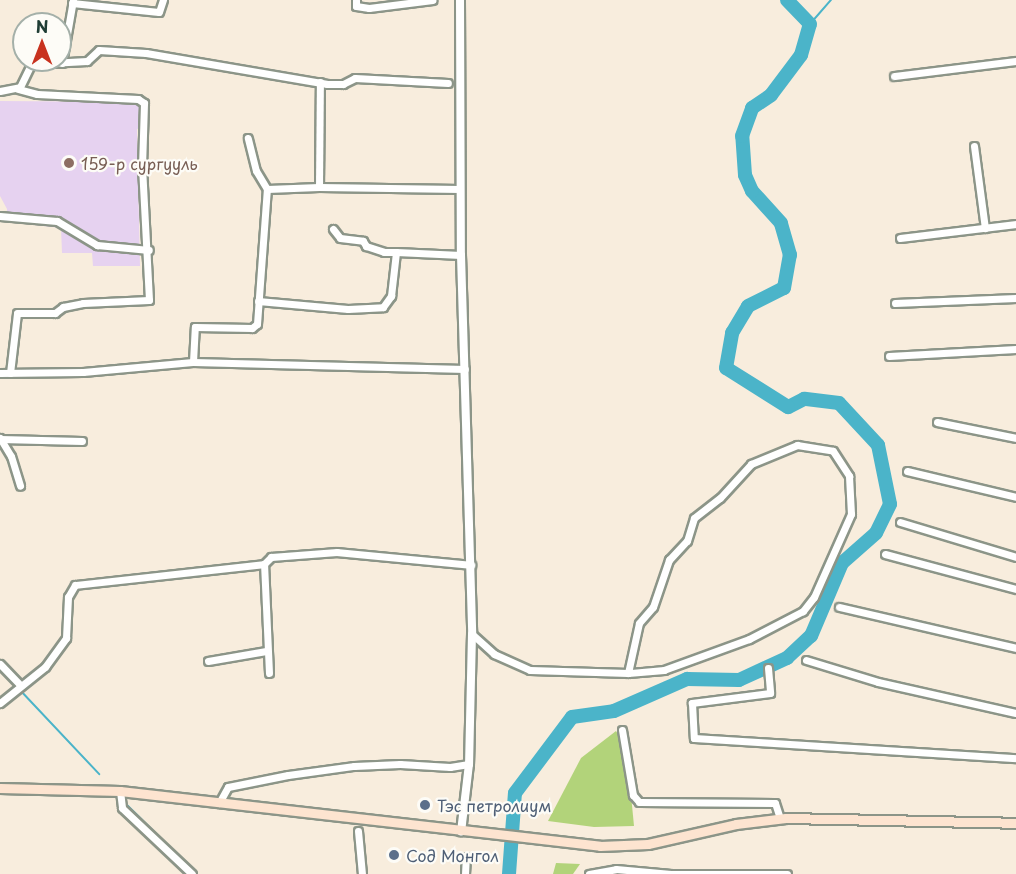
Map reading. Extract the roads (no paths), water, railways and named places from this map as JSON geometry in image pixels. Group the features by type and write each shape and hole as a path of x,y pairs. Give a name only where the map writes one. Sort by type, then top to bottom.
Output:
{"main road":[{"path":"0,788 120,791 554,842 648,844 780,818 1016,823"}],"street":[{"path":"73,1 159,12 163,0"},
{"path":"356,0 356,6 369,8 432,0"},
{"path":"460,0 461,255 472,634 466,833"},
{"path":"72,62 87,61 99,50 146,53 320,82 343,84 355,78 448,83"},
{"path":"894,76 1016,61"},
{"path":"18,89 27,72"},
{"path":"319,187 320,82"},
{"path":"0,91 18,89 37,94 138,99 144,103 142,167 149,250 149,300 83,303 63,306 55,313 17,313 10,373"},
{"path":"193,362 195,327 254,327 267,189 256,171 248,138"},
{"path":"974,146 985,228"},
{"path":"267,189 319,187 460,189"},
{"path":"0,216 57,221 97,245 149,250"},
{"path":"900,238 1016,224"},
{"path":"333,229 340,238 363,241 384,252 461,255"},
{"path":"258,301 348,309 383,307 391,296 396,252"},
{"path":"895,303 1016,298"},
{"path":"889,356 1016,349"},
{"path":"0,373 83,372 193,362 465,369"},
{"path":"937,422 1016,438"},
{"path":"0,439 82,441"},
{"path":"0,439 11,456 20,486"},
{"path":"472,634 494,654 530,670 628,674 664,670 749,639 803,611 814,597 851,514 849,476 833,450 797,445 752,464 720,498 694,518 687,541 669,561 653,607 639,623 628,674"},
{"path":"907,471 1016,497"},
{"path":"900,522 1016,557"},
{"path":"0,703 45,667 66,638 68,597 75,585 264,564 271,557 337,552 471,565"},
{"path":"885,554 1016,589"},
{"path":"264,564 266,651 269,673"},
{"path":"839,607 1016,648"},
{"path":"208,661 266,651"},
{"path":"806,660 878,682 1016,713"},
{"path":"0,664 21,686"},
{"path":"768,668 770,693 692,702 694,738 1016,758"},
{"path":"622,730 633,795 639,802 775,803 780,818"},
{"path":"219,803 228,787 288,775 366,766 450,767 469,764"},
{"path":"120,791 122,808 192,874"},
{"path":"358,831 362,874"},
{"path":"465,874 466,856"},
{"path":"589,874 616,869 671,874 787,874"}],"waterway":[{"path":"509,874 515,793 572,717 614,711 687,679 739,680 787,658 811,636 842,563 876,533 890,504 878,445 839,403 804,399 788,407 726,368 732,333 748,306 784,288 790,255 781,223 752,191 745,175 742,136 752,108 771,95 801,55 810,24 787,0"},
{"path":"810,24 831,0"},
{"path":"0,670 11,680"},
{"path":"19,689 99,774"},
{"path":"127,805 197,874"}],"place":[{"name":"159-р сургууль","path":"69,163"},
{"name":"Тэс петролиум","path":"425,805"},
{"name":"Сод Монгол","path":"394,855"}]}
